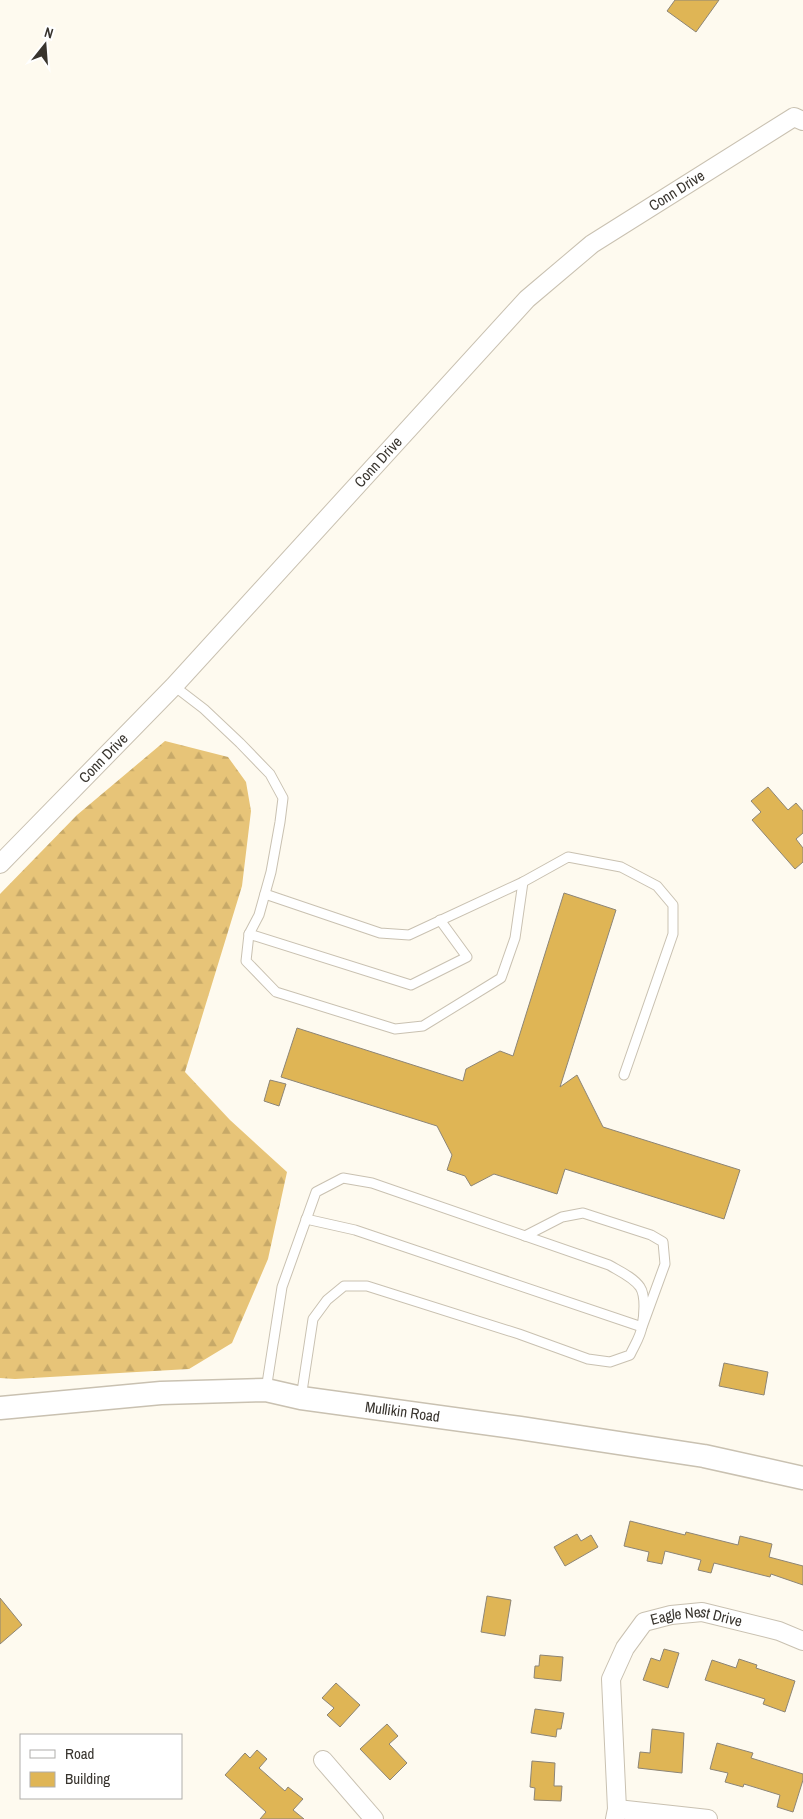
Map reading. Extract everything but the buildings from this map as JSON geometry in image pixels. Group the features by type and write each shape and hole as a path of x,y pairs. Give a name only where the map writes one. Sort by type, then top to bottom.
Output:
{"street":[{"name":"Conn Drive","path":"0,864 174,686 527,299 592,244 794,117 803,121"},
{"name":"Mullikin Road","path":"0,1408 161,1393 266,1390 302,1398 704,1456 803,1478"},
{"name":"Eagle Nest Drive","path":"616,1814 611,1679 625,1648 644,1622 671,1615 702,1612 779,1631 803,1641"},
{"path":"324,1760 374,1819"},
{"path":"616,1814 708,1819"}],"lane":[{"path":"174,686 204,709 252,755 270,774 283,798 274,855 259,915 249,934 246,961 276,992 395,1029 423,1026 501,978 515,938 523,882"},
{"path":"265,894 380,933 409,935 523,882 568,858 621,867 657,886 673,905 672,934 624,1075"},
{"path":"249,934 411,984 467,958 440,920"},
{"path":"266,1390 282,1287 316,1192 343,1178 372,1183 609,1264 631,1278 641,1288 644,1302 642,1327"},
{"path":"302,1398 313,1319 327,1300 344,1286 368,1286 519,1334 588,1359 610,1362 630,1355 665,1264 663,1242 651,1235 583,1213 562,1217 525,1236"},
{"path":"306,1220 355,1230 642,1327"}],"green space":[{"path":"165,741 228,757 246,782 251,811 242,886 185,1072 230,1120 287,1172 268,1259 232,1343 189,1369 15,1379 0,1378 0,894 77,815"}]}
